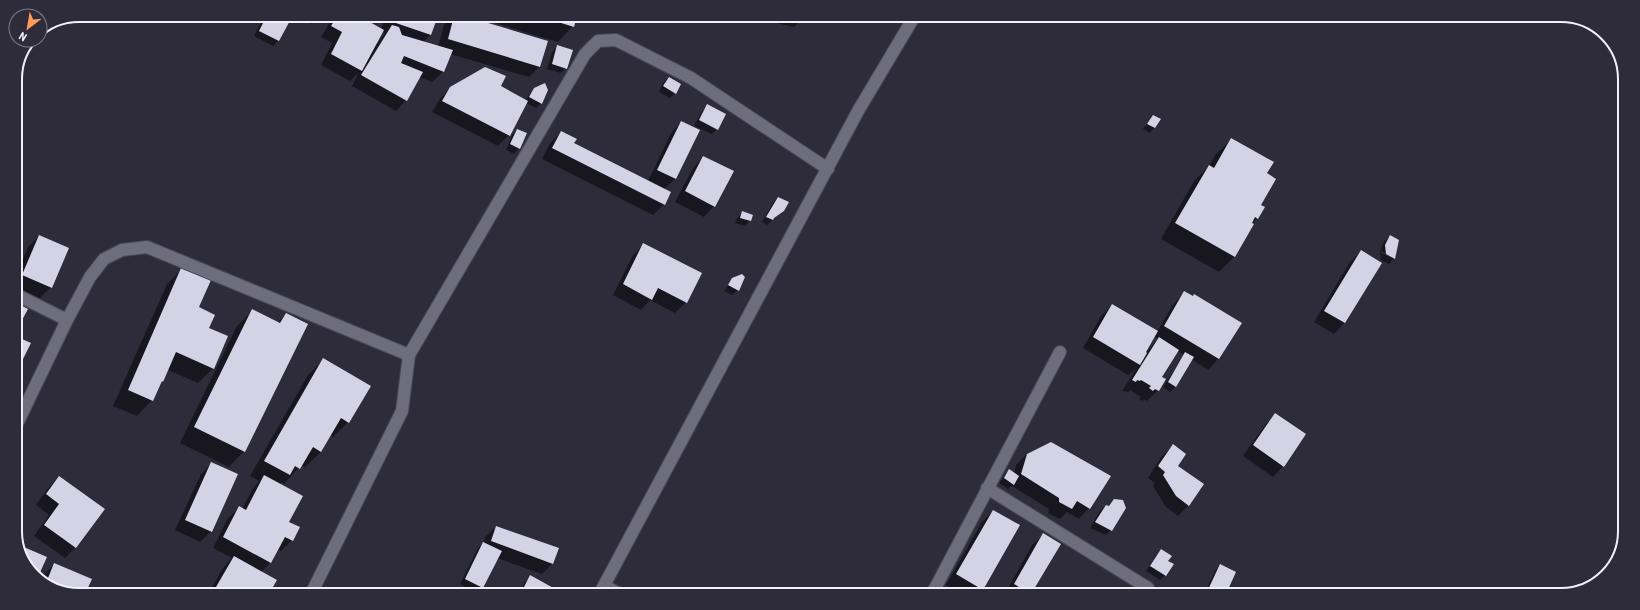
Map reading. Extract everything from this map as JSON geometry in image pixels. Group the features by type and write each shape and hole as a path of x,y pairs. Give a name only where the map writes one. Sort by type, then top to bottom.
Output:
{"street":[{"path":"603,588 858,111 911,22"},
{"path":"314,588 402,411 409,354 585,54 598,41 616,40 691,78 828,168"},
{"path":"22,413 67,320 90,277 104,259 122,250 147,247 409,354"},
{"path":"22,298 67,320"},
{"path":"935,588 1060,352"},
{"path":"987,488 1148,588"}],"building":[{"path":"264,22 289,22 279,41 259,31"},
{"path":"333,22 370,22 384,30 362,71 331,54 342,32 331,26"},
{"path":"393,22 436,22 431,35"},
{"path":"452,22 485,22 548,41 540,67 448,39"},
{"path":"558,22 575,22 574,27"},
{"path":"392,25 399,27 402,35 453,50 444,72 404,56 401,63 423,72 407,101 361,75"},
{"path":"557,45 573,50 567,69 552,64"},
{"path":"485,67 506,76 501,86 528,101 510,136 442,101 450,87"},
{"path":"669,77 681,84 676,94 663,86"},
{"path":"545,83 548,90 542,104 529,97 534,88"},
{"path":"707,104 726,114 718,130 699,120"},
{"path":"1153,115 1161,119 1155,128 1147,124"},
{"path":"681,121 700,130 676,179 657,170"},
{"path":"517,129 527,133 520,149 510,144"},
{"path":"561,131 577,139 574,143 671,192 665,205 552,148"},
{"path":"1231,138 1274,162 1267,173 1276,179 1261,205 1265,207 1258,219 1255,217 1252,223 1254,224 1235,257 1175,223 1209,165 1214,168"},
{"path":"703,156 734,171 715,207 685,191"},
{"path":"778,197 789,202 784,211 773,220 766,217"},
{"path":"742,211 753,215 751,221 740,218"},
{"path":"39,235 69,248 52,288 22,275"},
{"path":"1390,235 1399,240 1395,259 1386,254 1385,245"},
{"path":"643,243 702,273 687,303 658,288 652,300 623,284"},
{"path":"1361,250 1382,263 1345,323 1324,311"},
{"path":"181,268 211,280 199,307 215,315 209,328 228,336 214,369 176,352 153,401 128,390"},
{"path":"742,274 745,277 739,291 728,285 732,278"},
{"path":"1184,291 1193,296 1194,294 1242,323 1219,359 1164,326"},
{"path":"1112,304 1158,331 1140,365 1093,337"},
{"path":"22,306 28,309 22,320"},
{"path":"252,309 280,323 286,313 308,324 245,452 194,427"},
{"path":"1159,337 1179,350 1162,377 1166,379 1159,391 1155,389 1153,391 1149,388 1151,386 1141,380 1137,380 1136,382 1132,380"},
{"path":"22,339 31,343 22,361"},
{"path":"1185,352 1194,357 1176,387 1168,382"},
{"path":"323,358 371,386 349,423 341,418 321,452 313,447 300,469 295,466 290,475 264,461"},
{"path":"1275,413 1306,434 1284,467 1253,445"},
{"path":"1051,442 1111,476 1090,509 1077,501 1072,509 1059,502 1059,498 1021,474 1027,454"},
{"path":"1173,444 1186,454 1178,466 1204,484 1189,506 1176,496 1163,475 1165,472 1158,466"},
{"path":"211,462 238,474 212,532 185,520"},
{"path":"1009,469 1019,476 1014,485 1004,478"},
{"path":"264,475 303,496 289,522 300,527 293,541 285,537 271,563 223,537 239,506 246,510"},
{"path":"59,476 105,509 76,548 44,525 59,504 46,494"},
{"path":"1114,499 1123,500 1126,508 1112,531 1095,522 1106,505 1109,506"},
{"path":"993,510 1020,525 984,588 980,588 956,574"},
{"path":"496,526 559,548 553,564 491,541"},
{"path":"1043,533 1061,544 1035,588 1021,588 1014,584"},
{"path":"483,542 502,551 483,588 465,579"},
{"path":"24,547 47,557 40,572 34,566"},
{"path":"1161,549 1172,556 1168,561 1174,564 1166,576 1150,566"},
{"path":"234,556 277,580 272,588 216,587"},
{"path":"54,563 92,579 88,588 71,588 60,585 48,578"},
{"path":"1220,564 1236,572 1229,588 1209,588"},
{"path":"530,575 553,588 524,588"}]}
